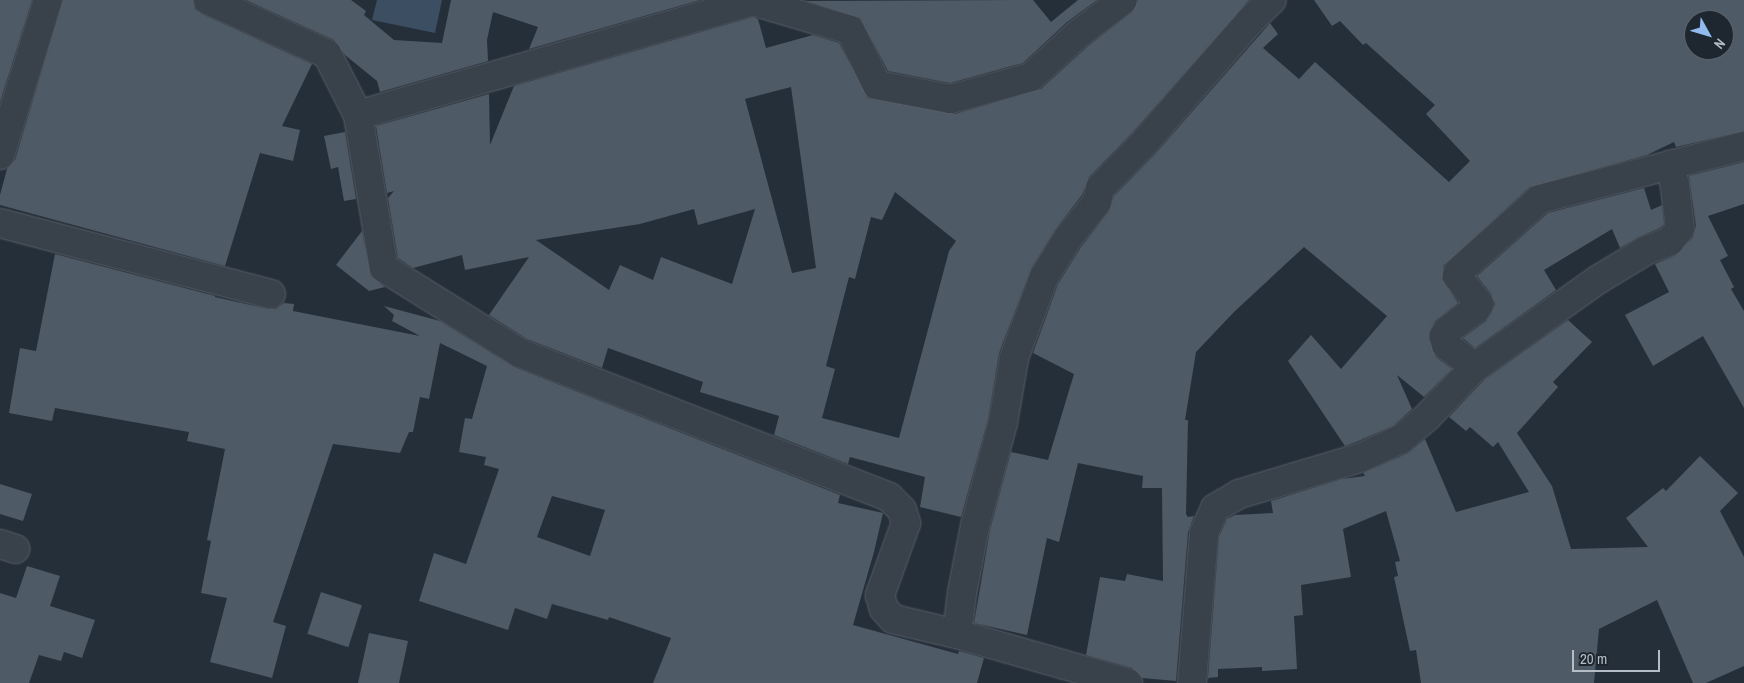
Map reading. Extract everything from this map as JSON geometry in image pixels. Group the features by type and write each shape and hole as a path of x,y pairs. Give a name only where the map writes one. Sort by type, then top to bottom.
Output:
{"street":[{"path":"0,155 48,0"},
{"path":"208,0 327,54 358,115 384,268 520,353 889,497 902,510 906,523 880,595 884,609 893,619 957,634 1128,683"},
{"path":"358,115 753,1 850,30 877,85 951,99 1031,77 1078,34 1123,0"},
{"path":"957,634 962,593 975,526 1003,422 1014,358 1044,277 1068,238 1097,202 1100,188 1143,144 1250,21 1272,0"},
{"path":"1475,367 1446,345 1444,336 1448,330 1476,309 1479,304 1457,276 1460,271 1540,199 1744,146"},
{"path":"1192,683 1204,533 1215,508 1238,494 1362,457 1401,439 1427,417 1475,367 1599,279 1647,250 1670,241 1680,228 1676,186 1670,165"},
{"path":"0,223 271,294"}],"water":[{"path":"377,0 442,0 435,33 372,20"}],"building":[{"path":"0,0 32,0 0,102"},
{"path":"63,0 193,0 195,9 202,14 312,64 282,126 300,130 293,161 260,153 225,266 0,205 0,195 7,169 15,160"},
{"path":"246,0 351,0 366,11 364,15 394,40 442,43 451,0 700,0 529,49 538,27 493,12 487,40 488,61 380,92 377,81 345,55 334,40"},
{"path":"1033,0 1051,22 1078,0 1097,0 1067,22 1023,63 950,83 888,71 860,18 806,1"},
{"path":"1138,0 1249,0 1132,133 1089,177 1082,195 1055,230 1031,269 999,353 988,419 961,517 920,507 925,477 850,457 848,464 774,435 779,416 700,392 703,382 608,348 602,368 527,339 489,315 529,257 465,270 462,255 413,268 398,258 388,198 394,191 387,193 376,126 489,94 490,145 514,86 753,17 758,19 766,48 813,35 839,43 868,98 955,114 1041,89 1088,46 1132,12","holes":["791,87 816,268 792,273 745,99","895,192 956,241 949,251 899,438 822,418 835,369 826,366 849,277 855,279 871,217 882,220","694,209 698,225 755,209 732,284 661,257 653,280 620,265 609,290 536,240 640,224"]},
{"path":"1314,0 1744,0 1744,131 1676,147 1674,142 1647,155 1530,187 1444,265 1442,279 1458,303 1435,321 1429,333 1429,339 1436,357 1452,369 1424,397 1397,375 1412,409 1393,426 1345,446 1288,361 1311,335 1341,369 1387,316 1304,247 1234,312 1196,352 1185,420 1188,420 1186,514 1188,517 1194,516 1188,532 1176,681 1142,678 1132,668 1086,655 1100,577 1125,581 1127,574 1163,581 1162,488 1142,488 1143,476 1078,463 1059,542 1047,538 1027,635 974,623 990,530 1011,452 1048,460 1074,374 1033,353 1058,284 1081,247 1109,211 1114,196 1155,154 1270,23 1278,34 1263,48 1299,79 1315,62 1449,182 1470,161 1426,114 1435,105 1366,43 1363,45 1340,21 1332,26"},
{"path":"345,132 356,199 344,201 338,167 331,169 324,136"},
{"path":"1744,162 1744,204 1708,216 1728,256 1720,260 1734,287 1731,289 1744,311 1744,408 1703,336 1653,366 1625,315 1669,292 1655,264 1676,255 1693,237 1696,226 1689,176"},
{"path":"1644,188 1651,210 1662,205 1664,224 1660,228 1620,248 1612,229 1544,270 1556,290 1475,348 1463,338 1486,321 1495,304 1491,294 1477,276 1548,213"},
{"path":"362,231 371,276 385,287 369,291 336,265"},
{"path":"55,254 215,297 268,309 276,309 284,303 294,304 293,311 420,336 392,321 394,315 384,306 440,321 514,367 840,495 838,503 883,513 853,625 958,654 959,651 984,658 977,683 653,683 671,638 609,617 608,620 552,604 547,619 515,608 508,630 419,601 434,553 466,564 499,469 484,465 486,457 459,452 465,418 472,419 487,366 440,343 429,399 420,397 413,432 409,432 400,453 333,444 273,622 286,626 272,678 210,662 227,598 201,593 211,541 207,540 225,449 187,441 189,432 55,408 52,421 9,413 20,348 36,351","holes":["552,496 605,510 590,556 537,537"]},
{"path":"1568,320 1592,342 1553,382 1558,387 1517,433 1552,486 1571,549 1648,547 1626,518 1663,488 1666,491 1700,456 1738,493 1720,511 1744,557 1744,666 1706,683 1693,683 1657,600 1599,629 1594,683 1421,683 1416,650 1410,651 1394,577 1398,576 1395,562 1400,561 1386,511 1343,529 1351,577 1301,585 1303,615 1294,616 1297,669 1262,671 1262,667 1218,669 1218,677 1208,678 1219,537 1227,519 1235,515 1273,513 1271,501 1342,479 1365,476 1363,473 1408,453 1425,439 1456,512 1529,492 1498,442 1493,447 1470,427 1466,431 1449,417 1485,379"},
{"path":"0,484 32,494 23,521 0,514"},
{"path":"27,566 60,576 50,606 95,620 82,658 64,652 61,661 39,655 29,683 0,683 0,593 16,598"},
{"path":"321,592 362,605 348,647 307,634"},
{"path":"369,633 408,641 399,683 358,683"}]}
